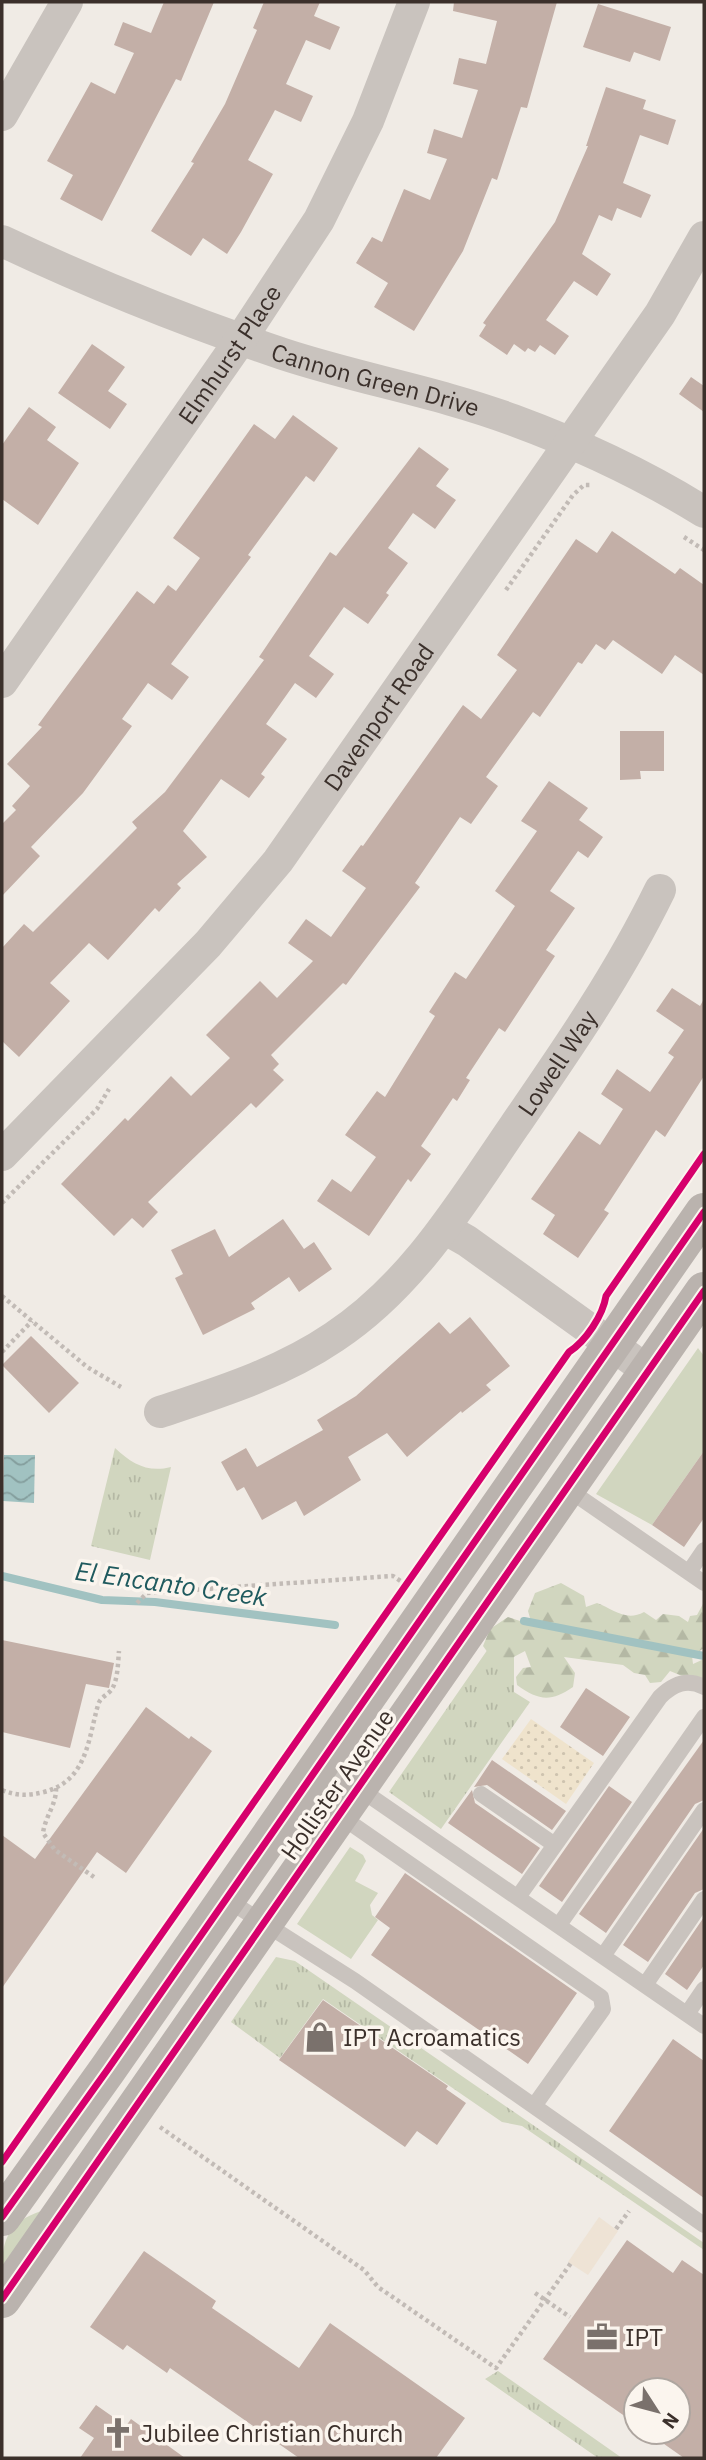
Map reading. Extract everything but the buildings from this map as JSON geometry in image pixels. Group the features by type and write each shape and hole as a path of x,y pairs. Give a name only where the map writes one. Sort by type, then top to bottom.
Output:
{"main road":[{"name":"Hollister Avenue","path":"2,2217 704,1212"},
{"name":"Hollister Avenue","path":"2,2299 704,1291"}],"street":[{"path":"2,115 67,2"},
{"name":"Elmhurst Place","path":"2,682 241,339 319,220 341,178 394,58 414,2"},
{"name":"Davenport Road","path":"2,1155 177,977 252,894 660,314 704,237"},
{"name":"Cannon Green Drive","path":"2,242 56,267 241,339 512,419 570,441 601,454 704,512"},
{"name":"Lowell Way","path":"160,1412 244,1384 306,1355 334,1338 387,1296 444,1228 601,1000 660,890"},
{"path":"444,1228 467,1241 648,1370"}],"lane":[{"path":"566,1488 704,1583"},
{"path":"689,1572 704,1550"},
{"path":"518,1897 660,1697 682,1682 704,1687"},
{"path":"559,1926 704,1717"},
{"path":"312,1776 601,1997 603,2009 534,2106"},
{"path":"312,1776 348,1802 518,1897 704,2026"},
{"path":"481,1794 555,1845"},
{"path":"603,1956 704,1810"},
{"path":"226,1899 344,1974 704,2225"},
{"path":"645,1985 704,1899"},
{"path":"687,2014 704,1989"}],"path":[{"path":"2,1296 87,1367 121,1387"},
{"path":"2,1352 32,1321"},
{"path":"398,1597 414,1574"},
{"path":"137,1603 146,1593 393,1576 406,1585"},
{"path":"2,1790 14,1795 30,1796 56,1787 77,1771 86,1756 99,1701 111,1689 115,1680 119,1651"},
{"path":"56,1787 57,1795 44,1822 43,1833 55,1850 94,1877"},
{"path":"153,2123 364,2270 378,2287 496,2368 570,2263"},
{"path":"616,2229 629,2211"},
{"path":"535,2293 570,2317"}],"green space":[{"path":"698,1348 704,1356 704,1451 652,1525 596,1494"},
{"path":"115,1448 141,1466 155,1469 171,1467 150,1560 91,1546"},
{"path":"561,1583 584,1596 586,1607 597,1603 625,1615 644,1612 656,1620 663,1614 679,1616 688,1622 690,1616 697,1615 704,1602 704,1648 692,1656 693,1664 704,1659 704,1685 670,1671 661,1682 650,1683 645,1675 634,1673 623,1665 564,1657 575,1673 573,1687 565,1692 545,1698 517,1685 516,1677 523,1668 531,1667 525,1651 504,1662 491,1657 483,1646 490,1629 508,1617 532,1625 528,1611 535,1593"},
{"path":"506,1623 514,1628 514,1692 530,1702 441,1829 389,1792"},
{"path":"350,1847 363,1855 366,1861 355,1881 378,1893 370,1905 372,1915 378,1920 351,1959 297,1924"},
{"path":"276,1957 295,1961 704,2243 704,2250 522,2126 502,2122 323,1999 280,2058 231,2022"},
{"path":"41,2211 2,2270 4,2249 10,2233 21,2220"},
{"path":"498,2371 622,2458 598,2458 485,2379"}],"sand":[{"path":"531,1719 594,1763 566,1804 502,1759"}],"shaded area":[{"path":"599,2217 618,2231 588,2275 568,2262"}],"water":[{"path":"4,1455 35,1455 34,1503 3,1501"}],"waterway":[{"name":"El Encanto Creek","path":"2,1576 102,1600 155,1602 335,1625"},
{"name":"El Encanto Creek","path":"524,1621 704,1656"}],"cycle path":[{"path":"2,2162 569,1352 593,1327 606,1296 704,1154"},
{"path":"2,2217 108,2069 704,1212"},
{"path":"2,2299 704,1291"}],"place":[{"name":"IPT Acroamatics","path":"320,2037"},
{"name":"IPT","path":"602,2337"},
{"name":"Jubilee Christian Church","path":"118,2433"}]}
